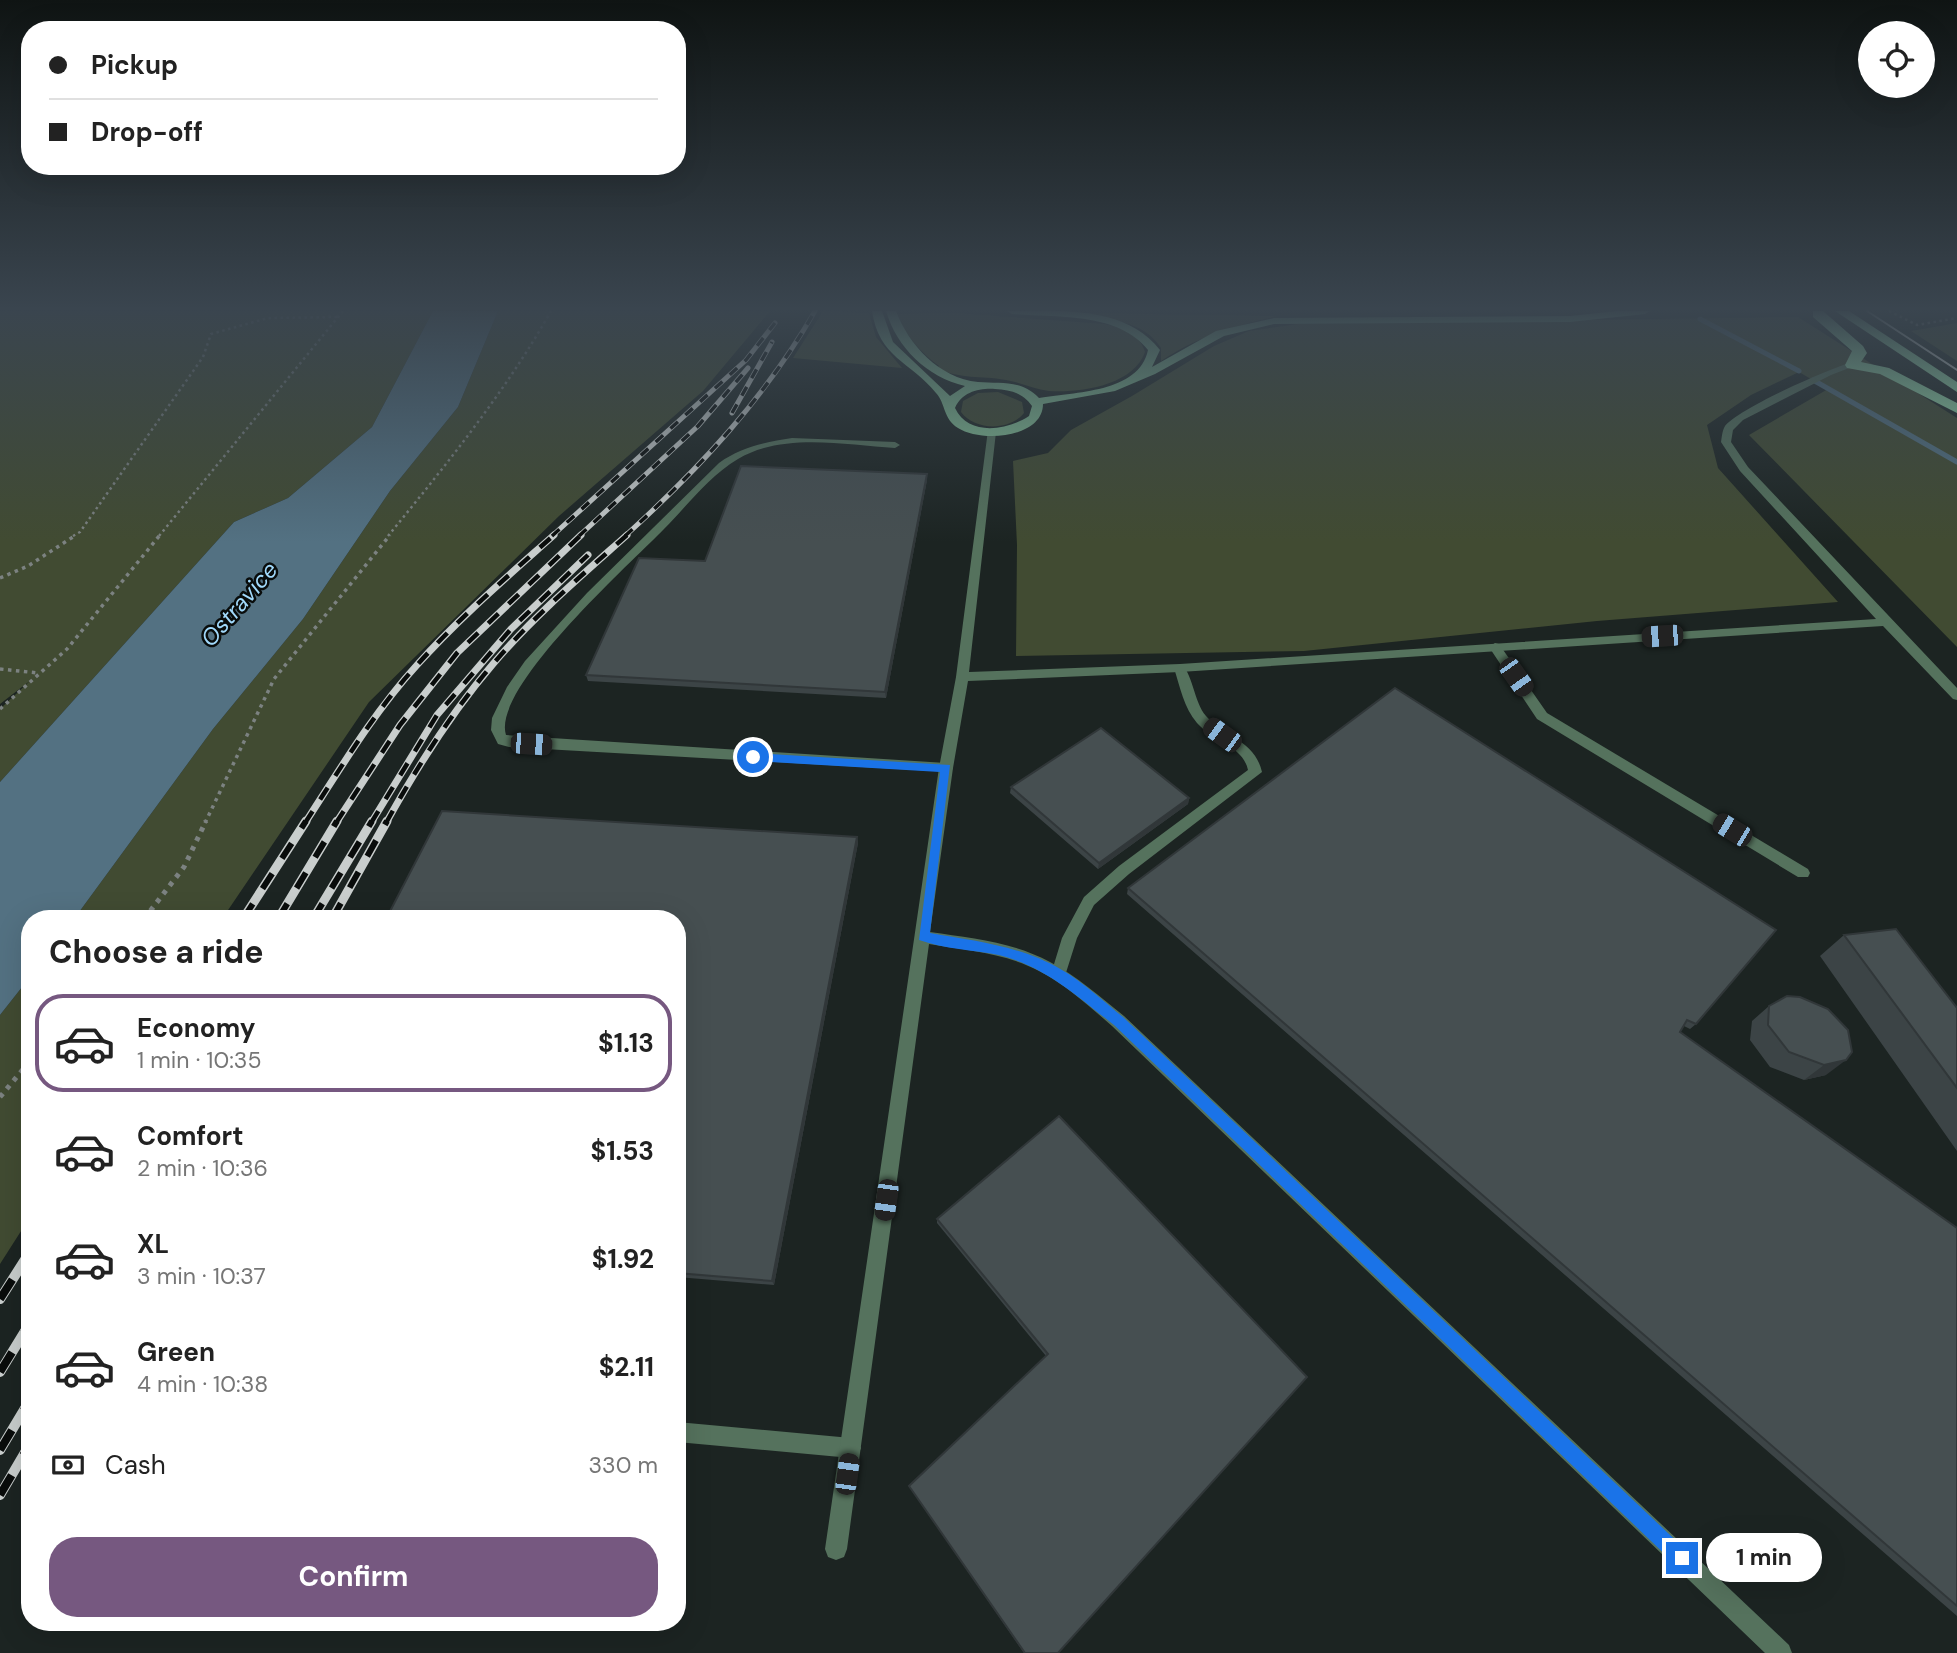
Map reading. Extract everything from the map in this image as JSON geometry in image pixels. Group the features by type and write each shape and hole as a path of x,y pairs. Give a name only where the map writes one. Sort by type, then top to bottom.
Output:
{"highway":[{"path":"1918,388 1957,408"},
{"path":"1928,388 1957,408"}],"main road":[{"path":"937,388 945,394 950,404"},
{"path":"973,388 960,393 950,404 949,411 957,421 972,429 991,432 1026,425 1037,414 1036,402 1016,388"},
{"path":"1036,402 1092,394 1108,388"}],"street":[{"path":"1799,388 1735,421 1726,433 1727,446 1744,469 1957,696"},
{"path":"836,1549 946,768 962,677 991,432"},
{"path":"895,445 783,442 757,446 728,461 607,580 544,648 510,693 501,712 498,731 503,741 509,742 946,768"},
{"path":"962,677 1180,668 1886,622"},
{"path":"1495,647 1542,716 1803,873"},
{"path":"1059,974 1070,938 1089,901 1124,870 1255,772 1251,758 1202,721 1191,701 1180,668"},
{"path":"923,937 1018,955 1059,974 1118,1021 1781,1653"},
{"path":"686,1433 851,1448"}],"path":[{"path":"0,578 38,560 80,532 181,388"},
{"path":"0,709 67,649 280,388"},
{"path":"151,910 184,867 274,679 436,477 500,388"},
{"path":"0,669 39,673"},
{"path":"0,1097 21,1072"}],"green space":[{"path":"0,388 392,388 372,427 288,498 234,522 0,782 0,709 31,680 0,704"},
{"path":"466,388 705,388 559,516 369,702 228,910 81,910 213,729 303,619 390,491 458,407"},
{"path":"1035,388 1092,388 1075,391"},
{"path":"1145,388 1765,388 1707,425 1718,468 1838,602 1597,621 1304,651 1016,656 1017,545 1013,461 1048,453 1071,430"},
{"path":"1910,388 1957,418 1957,647 1749,435 1828,389"},
{"path":"998,392 1022,402 1024,413 1018,419 1002,426 983,425 975,423 961,412 963,401 978,393"},
{"path":"21,988 21,1231 0,1264 0,1015"}],"water":[{"name":"Ostravice","path":"392,388 466,388 458,407 390,491 303,619 213,729 81,910 21,910 21,988 0,1015 0,782 234,522 288,498 372,427"}],"building":[{"path":"741,466 927,474 885,692 586,675 639,558 705,561"},
{"path":"1395,688 1776,930 1696,1024 1687,1020 1680,1032 1957,1228 1957,1606 1128,888"},
{"path":"1101,728 1189,798 1099,863 1011,787"},
{"path":"442,811 857,837 772,1281 686,1274 686,910 391,910"},
{"path":"1896,929 1957,1008 1957,1088 1844,935"},
{"path":"1787,996 1800,997 1828,1009 1848,1030 1852,1052 1846,1060 1824,1065 1789,1052 1768,1025 1769,1006"},
{"path":"1059,1116 1307,1377 1058,1653 1025,1653 909,1486 1048,1354 937,1219"}],"waterway":[{"path":"1827,388 1957,462"}],"railway":[{"path":"552,536 715,388"},
{"path":"579,536 698,426 731,388"},
{"path":"732,413 746,388"},
{"path":"625,536 679,485 729,431 763,388"},
{"path":"305,823 358,741 401,683 466,614 554,535"},
{"path":"336,823 400,725 457,653 581,535"},
{"path":"386,823 435,741 493,664 541,613 627,535"},
{"path":"371,823 437,715 511,629 588,555"},
{"path":"249,910 306,821"},
{"path":"283,910 337,821"},
{"path":"318,910 372,821"},
{"path":"337,910 387,821"},
{"path":"0,1299 21,1266"},
{"path":"0,1372 21,1338"},
{"path":"0,1450 21,1415"},
{"path":"0,1495 21,1459"}],"route":[{"path":"753,757 946,768 923,937 1001,951 1031,960 1059,974 1118,1021 1682,1558"}]}
